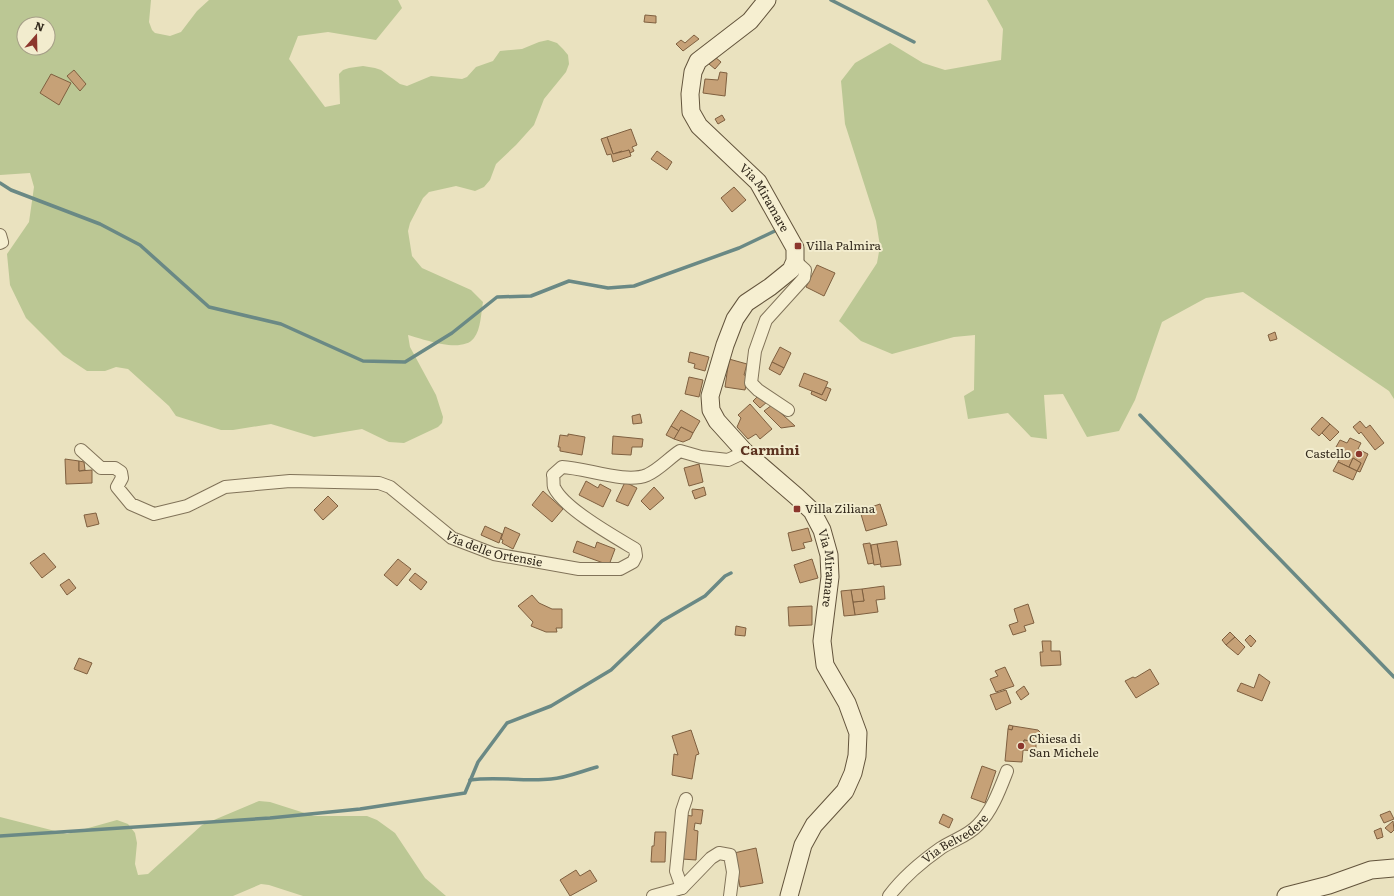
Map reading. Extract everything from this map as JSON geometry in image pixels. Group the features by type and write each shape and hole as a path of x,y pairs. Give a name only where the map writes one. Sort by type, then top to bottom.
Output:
{"street":[{"name":"Via Miramare","path":"768,0 750,20 698,61 693,72 690,94 691,112 699,126 758,182 795,248 795,261 786,275 746,303 735,319 725,345 710,396 711,410 717,421 745,452 812,511 822,530 829,555 830,577 822,641 825,665 847,703 858,733 857,756 853,773 845,791 814,826 803,845 789,896"},
{"path":"0,235 2,242 0,243"},
{"path":"788,410 758,390 751,383 755,351 766,320 804,278 805,270 795,261"},
{"name":"Via delle Ortensie","path":"81,450 101,468 115,468 121,472 122,478 117,487 131,504 154,514 187,506 225,487 290,481 379,483 390,487 452,538 494,554 579,570 620,569 633,562 636,556 635,549 586,518 562,498 554,486 554,474 562,467 578,467 612,476 632,477 646,475 657,470 680,451 701,457 728,460 745,452"},
{"name":"Via Belvedere","path":"889,896 903,877 942,848 978,826 1001,788 1007,771"},
{"path":"682,888 676,871 682,811 686,799"},
{"path":"653,896 682,888 711,858 719,853 730,855 733,872 730,896"},
{"path":"1286,896 1329,885 1371,870 1394,868"}],"green space":[{"path":"0,0 151,0 149,22 152,30 155,33 170,36 181,32 197,11 209,0 398,0 402,8 376,40 328,32 298,36 289,59 325,107 340,104 339,74 343,70 349,68 363,66 375,68 381,70 400,84 407,86 431,76 462,79 467,77 476,67 493,61 500,51 522,49 548,40 557,43 568,55 569,64 566,72 544,99 534,125 496,164 490,180 484,187 475,191 456,186 429,192 423,198 410,223 408,231 412,256 422,268 471,290 483,302 478,330 474,338 468,343 461,345 442,344 408,335 410,347 436,395 443,417 442,423 438,427 404,443 389,442 362,429 314,437 271,424 233,430 221,430 176,416 169,406 128,369 116,367 105,371 87,371 63,355 26,318 10,285 7,254 29,222 34,187 30,173 0,175"},
{"path":"987,0 1394,0 1394,399 1389,391 1243,292 1206,298 1162,322 1135,400 1119,431 1087,437 1063,394 1044,395 1047,439 1031,437 1008,413 968,419 964,396 974,390 975,335 954,337 892,354 861,341 839,321 877,263 880,246 876,221 845,124 841,81 855,63 890,43 923,63 945,70 1001,60 1003,29"},
{"path":"259,801 270,802 314,816 367,816 377,820 395,833 425,878 446,896 303,896 269,885 261,884 233,896 0,896 0,817 67,834 117,820 128,824 135,833 137,843 135,864 138,875 148,874 202,825"}],"building":[{"path":"645,15 656,16 656,23 644,22"},
{"path":"694,35 699,39 683,51 676,44 681,40 685,43"},
{"path":"715,57 721,62 715,69 709,64"},
{"path":"74,70 86,84 80,91 67,76"},
{"path":"720,72 727,73 725,96 703,93 705,79 718,80"},
{"path":"51,74 71,83 59,105 40,93"},
{"path":"722,115 725,120 718,124 715,119"},
{"path":"631,129 637,145 632,147 634,151 630,153 629,150 622,153 622,151 613,154 607,137"},
{"path":"607,137 613,154 629,150 631,156 613,162 611,154 607,155 601,139"},
{"path":"657,151 672,162 667,170 651,159"},
{"path":"734,187 746,200 732,212 721,198"},
{"path":"817,265 835,273 824,296 806,287"},
{"path":"1275,332 1277,339 1270,341 1268,335"},
{"path":"780,347 791,353 784,368 772,362"},
{"path":"690,352 709,357 705,371 694,368 695,364 688,362"},
{"path":"729,359 747,364 744,375 748,376 745,390 725,387"},
{"path":"772,362 784,368 780,375 769,369"},
{"path":"804,373 828,382 822,395 799,386"},
{"path":"689,377 703,380 699,397 685,394"},
{"path":"826,387 831,389 826,401 811,394 812,391 822,395"},
{"path":"760,394 767,402 760,408 753,401"},
{"path":"750,404 772,429 760,439 756,434 748,439 737,427 741,418 738,415"},
{"path":"772,405 795,426 781,428 764,411"},
{"path":"681,410 700,421 693,433 681,427 679,431 671,426"},
{"path":"640,414 642,423 633,424 632,416"},
{"path":"1322,417 1330,424 1319,436 1311,429"},
{"path":"1360,421 1366,428 1370,425 1384,443 1375,450 1361,432 1359,434 1353,427"},
{"path":"1330,424 1339,432 1330,441 1322,433"},
{"path":"671,426 679,431 674,439 666,435"},
{"path":"681,427 693,433 690,439 683,442 674,439"},
{"path":"568,434 585,437 582,455 560,451 560,447 558,447 560,435 568,436"},
{"path":"613,436 643,439 642,447 632,447 631,455 612,454"},
{"path":"1350,438 1361,443 1358,449 1368,454 1360,472 1357,471 1361,463 1353,458 1349,467 1338,462 1343,451 1336,447 1340,440 1347,443"},
{"path":"1353,458 1361,463 1357,471 1349,467"},
{"path":"65,459 79,461 79,471 92,470 92,483 66,484"},
{"path":"79,461 84,462 85,470 79,471"},
{"path":"1338,462 1357,471 1353,480 1333,471"},
{"path":"699,464 703,482 689,486 684,468"},
{"path":"586,481 598,488 600,484 611,490 603,507 579,495"},
{"path":"625,482 637,488 628,506 616,501"},
{"path":"654,487 664,498 650,510 641,501"},
{"path":"704,487 706,495 695,499 692,491"},
{"path":"543,491 563,509 552,522 532,505"},
{"path":"328,496 338,506 323,520 314,510"},
{"path":"880,504 887,525 866,531 860,511"},
{"path":"96,513 99,524 87,527 84,515"},
{"path":"485,526 502,534 499,543 481,535"},
{"path":"505,527 520,534 513,549 502,543 503,540 501,539"},
{"path":"808,528 812,541 803,543 805,548 792,551 788,533"},
{"path":"577,541 595,548 597,542 615,549 609,565 573,552"},
{"path":"897,541 901,565 881,567 877,544"},
{"path":"870,543 874,563 868,564 863,544"},
{"path":"877,544 881,564 874,565 871,545"},
{"path":"44,553 56,567 42,578 30,563"},
{"path":"398,559 411,569 397,586 384,575"},
{"path":"812,559 818,578 800,583 794,565"},
{"path":"415,573 427,582 421,590 409,580"},
{"path":"69,579 76,588 67,595 60,585"},
{"path":"884,586 885,599 876,600 878,612 855,615 853,602 864,601 862,589"},
{"path":"862,589 864,601 853,602 851,590"},
{"path":"851,590 855,615 844,616 841,591"},
{"path":"532,595 539,603 552,609 562,609 562,628 556,628 557,632 546,632 531,626 533,622 518,606"},
{"path":"1028,604 1034,623 1024,626 1026,631 1013,635 1009,625 1018,622 1014,609"},
{"path":"812,606 812,625 789,626 788,607"},
{"path":"736,626 746,628 745,636 735,635"},
{"path":"1230,632 1235,637 1226,645 1222,640"},
{"path":"1250,635 1256,641 1251,647 1245,640"},
{"path":"1235,637 1245,647 1238,655 1226,645"},
{"path":"1042,641 1051,641 1051,651 1060,651 1061,665 1041,666 1040,652 1043,652"},
{"path":"79,658 92,663 87,674 74,669"},
{"path":"1005,667 1014,686 996,692 990,679 998,676 995,671"},
{"path":"1150,669 1159,684 1136,698 1125,681 1133,677 1135,678"},
{"path":"1259,674 1270,682 1262,701 1237,691 1241,683 1254,688"},
{"path":"1024,686 1029,694 1021,700 1016,692"},
{"path":"1006,690 1011,703 996,710 990,695"},
{"path":"1009,725 1013,726 1012,730 1008,729"},
{"name":"Chiesa di San Michele","path":"1013,726 1038,730 1043,735 1042,740 1039,742 1024,740 1022,762 1005,761 1008,729 1012,730"},
{"path":"691,730 699,754 696,755 692,779 672,775 674,754 678,755 672,736"},
{"path":"1024,740 1036,742 1036,751 1023,750"},
{"path":"982,766 996,771 985,803 971,798"},
{"path":"692,809 703,810 701,824 695,823 694,830 698,831 696,860 682,859 684,815 692,816"},
{"path":"1390,811 1394,819 1384,823 1380,815"},
{"path":"943,814 953,819 949,828 939,823"},
{"path":"1393,821 1394,830 1391,833 1385,828"},
{"path":"1381,828 1383,837 1377,839 1374,831"},
{"path":"655,832 666,832 665,862 651,862"},
{"path":"756,848 763,883 740,887 734,853"},
{"path":"576,870 580,876 590,870 597,881 570,896 560,880"}],"waterway":[{"path":"831,0 914,42"},
{"path":"0,183 11,190 100,224 140,245 209,307 281,324 363,361 405,362 452,333 497,297 531,296 569,281 608,288 634,286 739,248 779,229"},
{"path":"1140,415 1394,677"},
{"path":"0,836 270,818 360,809 465,793 478,762 507,723 551,706 611,670 662,621 705,596 725,576 731,573"},
{"path":"470,780 551,779 568,776 597,767"}],"place":[{"name":"Villa Palmira","path":"798,246"},
{"name":"Castello","path":"1359,454"},
{"name":"Villa Ziliana","path":"797,509"},
{"name":"Chiesa di San Michele","path":"1021,746"}],"district":[{"name":"Carmini","path":"770,450"}]}
